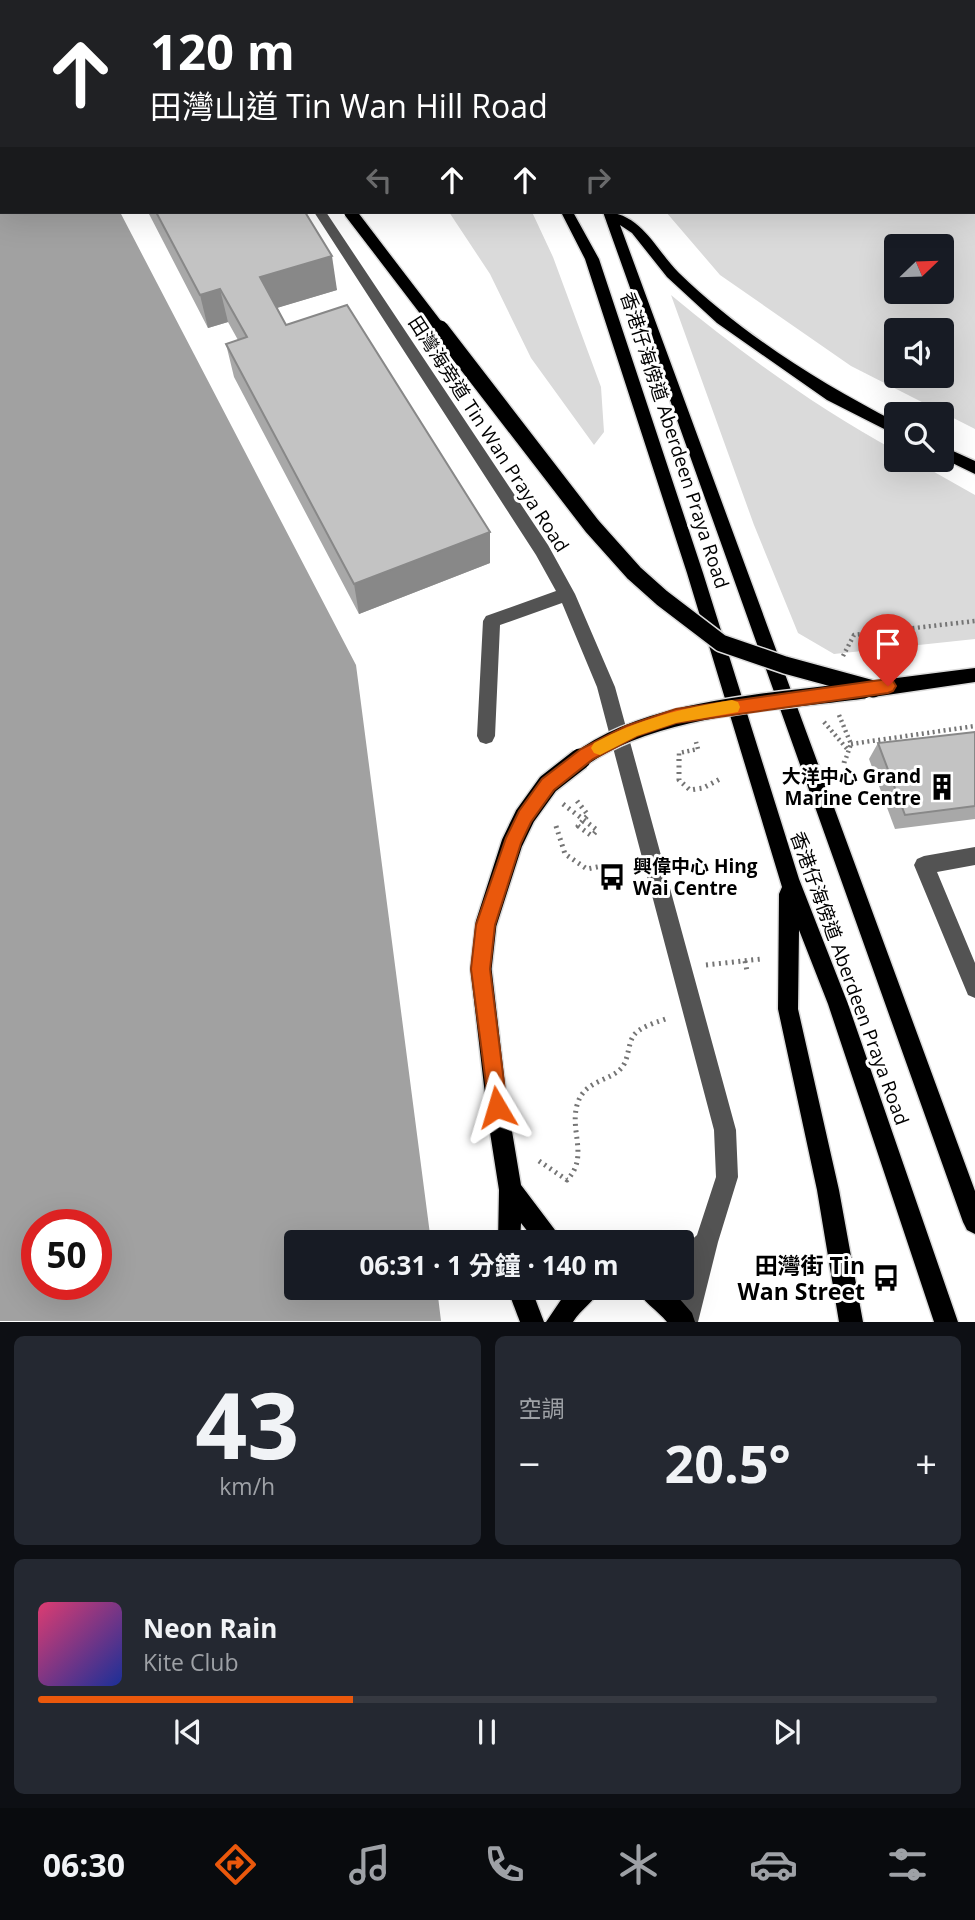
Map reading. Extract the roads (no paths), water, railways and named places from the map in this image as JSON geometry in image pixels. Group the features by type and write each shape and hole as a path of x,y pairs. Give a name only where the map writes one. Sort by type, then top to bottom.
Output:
{"main road":[{"path":"352,214 592,526 634,573 721,643 785,665 873,689"},
{"name":"香港仔海傍道 Aberdeen Praya Road","path":"568,214 592,260 695,573 789,879 838,1004 946,1321"},
{"name":"香港仔海傍道 Aberdeen Praya Road","path":"610,214 975,1222"},
{"path":"612,214 637,230 672,274 722,320 832,396 884,423"},
{"path":"954,458 975,468"},
{"path":"509,1230 510,1190 481,969 486,925 497,885 525,816 548,784 587,754 632,731 676,716 975,676"},
{"path":"789,879 788,1009 828,1190 851,1321"},
{"path":"510,1190 541,1230"},
{"path":"524,1300 532,1321"},
{"path":"558,1321 573,1300"},
{"path":"665,1300 684,1321"}],"street":[{"name":"田灣海旁道 Tin Wan Praya Road","path":"321,214 496,477 567,594 593,648 606,687 725,1130 727,1177 684,1321"},
{"path":"486,736 492,621 567,594"},
{"path":"975,856 924,864 975,988"},
{"path":"694,1254 706,1242"}],"place":[{"name":"大洋中心 Grand Marine Centre","path":"942,787"},
{"name":"興偉中心 Hing Wai Centre","path":"612,877"},
{"name":"田灣街 Tin Wan Street","path":"886,1278"}]}
